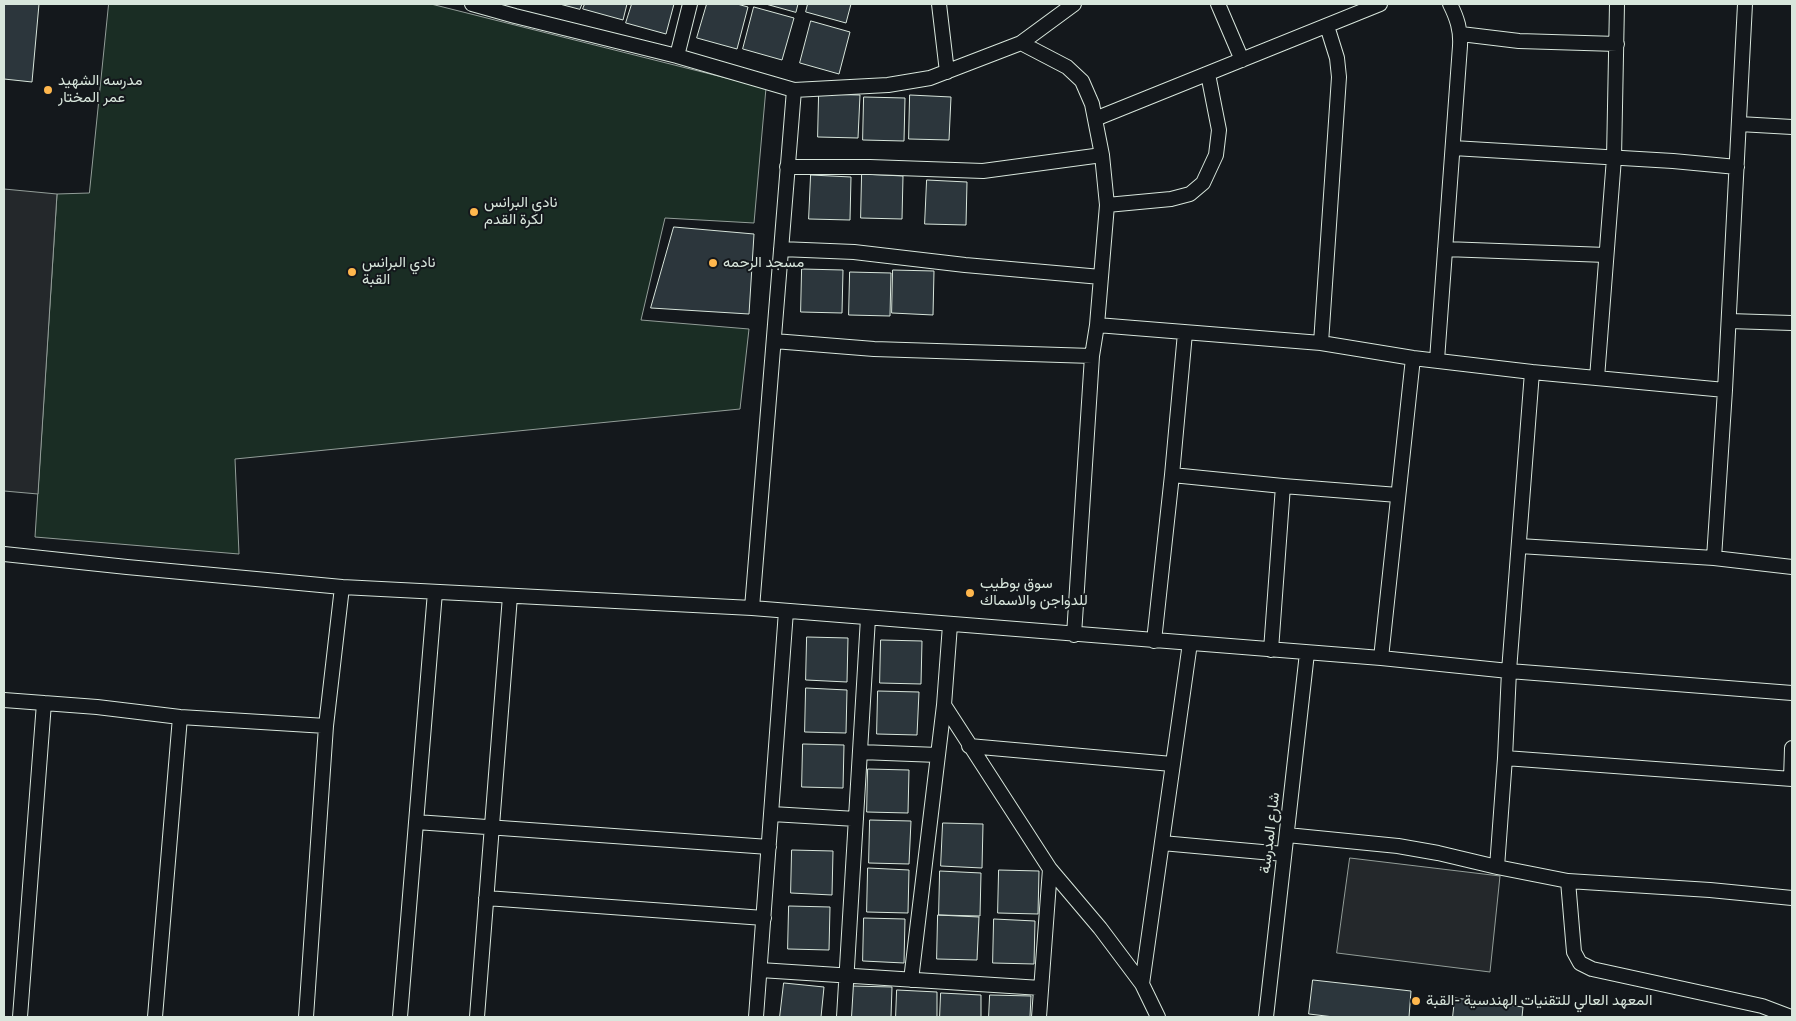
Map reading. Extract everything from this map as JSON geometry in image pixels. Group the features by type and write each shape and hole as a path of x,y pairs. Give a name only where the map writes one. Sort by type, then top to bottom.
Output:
{"street":[{"path":"472,4 677,56 794,90 888,85 930,78 1021,43 1074,4"},
{"path":"677,56 690,4"},
{"path":"939,4 947,72"},
{"path":"1218,4 1242,60"},
{"path":"1095,119 1380,4"},
{"path":"1437,360 1461,34 1450,4"},
{"path":"1597,378 1614,158 1617,4"},
{"path":"1714,558 1729,321 1745,4"},
{"path":"1321,343 1339,77 1337,58 1327,26"},
{"path":"1461,34 1519,41 1617,44"},
{"path":"1021,43 1067,66 1082,81 1092,104 1102,155 1107,205 1092,356 1074,634"},
{"path":"1107,205 1171,199 1190,194 1202,183 1216,155 1219,130 1208,74"},
{"path":"752,608 794,90"},
{"path":"1739,124 1792,127"},
{"path":"1453,148 1737,167"},
{"path":"787,167 870,167 983,171 1102,155"},
{"path":"781,248 854,252 965,265 1101,277"},
{"path":"1445,249 1606,255"},
{"path":"1729,321 1792,323"},
{"path":"1096,325 1321,343 1413,358 1532,372 1725,390"},
{"path":"1154,641 1185,333"},
{"path":"774,341 874,349 1092,356"},
{"path":"1380,658 1413,358"},
{"path":"1497,867 1532,372"},
{"path":"1172,475 1398,495"},
{"path":"1271,650 1283,486"},
{"path":"1519,546 1714,558 1792,567"},
{"path":"4,554 342,587 752,608 1380,658 1510,672 1792,693"},
{"path":"306,1017 326,726 342,587"},
{"path":"400,1017 435,592"},
{"path":"477,1017 510,596"},
{"path":"756,1017 786,611"},
{"path":"844,1017 868,618"},
{"path":"911,980 944,705 950,625"},
{"path":"1142,984 1190,644"},
{"name":"شارع المدرسة","path":"1266,1017 1307,653"},
{"path":"4,700 97,706 180,717 326,726"},
{"path":"20,1017 44,703"},
{"path":"944,705 1050,869 1100,928 1142,984 1158,1017"},
{"path":"155,1017 180,717"},
{"path":"969,746 1172,764"},
{"path":"1506,758 1791,779 1792,748"},
{"path":"860,752 938,756"},
{"path":"772,814 856,819"},
{"path":"416,822 769,847"},
{"path":"1287,835 1398,846 1568,881 1710,890 1792,898"},
{"path":"1162,843 1284,854"},
{"path":"1039,1017 1050,869"},
{"path":"1568,881 1574,952 1580,963 1592,969 1762,1006 1791,1017"},
{"path":"486,898 764,918"},
{"path":"760,970 1041,988"}],"green space":[{"name":"نادي البرانس القبة","path":"109,4 431,4 766,88 754,223 665,218 641,320 749,329 740,409 235,459 239,554 35,537 57,194 89,193"}],"shaded area":[{"path":"4,189 57,194 38,494 4,491"},
{"path":"1350,858 1500,876 1490,972 1337,953"}],"building":[{"path":"4,4 39,4 32,82 4,79"},
{"path":"560,4 582,4 580,9"},
{"path":"585,4 627,4 623,20 583,9"},
{"path":"632,4 674,4 666,34 626,23"},
{"path":"707,4 737,4 748,7 737,49 697,38"},
{"path":"766,4 798,4 796,12"},
{"path":"808,4 851,4 846,23 806,12"},
{"path":"754,7 794,18 782,60 743,49"},
{"path":"811,21 850,32 839,74 800,63"},
{"path":"819,94 860,95 858,138 818,137"},
{"path":"910,95 951,97 949,140 909,139"},
{"path":"864,97 905,98 904,141 863,140"},
{"path":"862,174 903,176 902,219 861,218"},
{"path":"811,175 851,177 850,220 809,219"},
{"path":"927,180 967,182 966,225 925,224"},
{"path":"674,227 754,234 749,314 651,308"},
{"path":"802,269 843,270 842,313 801,312"},
{"path":"893,270 934,271 933,315 892,313"},
{"path":"850,272 891,273 890,316 849,315"},
{"path":"807,637 848,638 847,682 806,680"},
{"path":"881,640 922,641 921,684 880,683"},
{"path":"806,688 847,690 846,733 805,732"},
{"path":"878,691 919,692 917,735 877,734"},
{"path":"803,744 844,745 843,788 802,787"},
{"path":"868,769 909,770 908,813 867,812"},
{"path":"870,820 911,821 909,864 869,863"},
{"path":"943,823 983,824 982,868 941,866"},
{"path":"792,850 833,851 832,895 791,893"},
{"path":"868,868 909,870 908,913 867,912"},
{"path":"999,870 1039,871 1038,914 998,913"},
{"path":"940,871 981,873 980,916 939,915"},
{"path":"789,906 830,907 829,950 788,949"},
{"path":"938,915 979,917 977,960 937,959"},
{"path":"864,918 905,919 904,963 863,961"},
{"path":"994,919 1035,921 1034,964 993,963"},
{"path":"1313,980 1411,991 1409,1017 1334,1017 1309,1014"},
{"path":"784,983 824,987 821,1017 780,1017"},
{"path":"851,986 892,987 891,1017 850,1017"},
{"path":"897,990 937,992 937,1017 896,1017"},
{"path":"941,993 981,995 981,1017 940,1017"},
{"path":"990,995 1031,996 1030,1017 989,1017"},
{"path":"1455,998 1523,1007 1522,1017 1453,1017"}],"place":[{"name":"مدرسه الشهيد عمر المختار","path":"48,90"},
{"name":"نادي البرانس لكرة القدم","path":"474,212"},
{"name":"مسجد الرحمه","path":"713,263"},
{"name":"نادي البرانس القبة","path":"352,272"},
{"name":"سوق بوطيب للدواجن والاسماك","path":"970,593"},
{"name":"المعهد العالي للتقنيات الهندسية -القبة","path":"1416,1001"}]}
